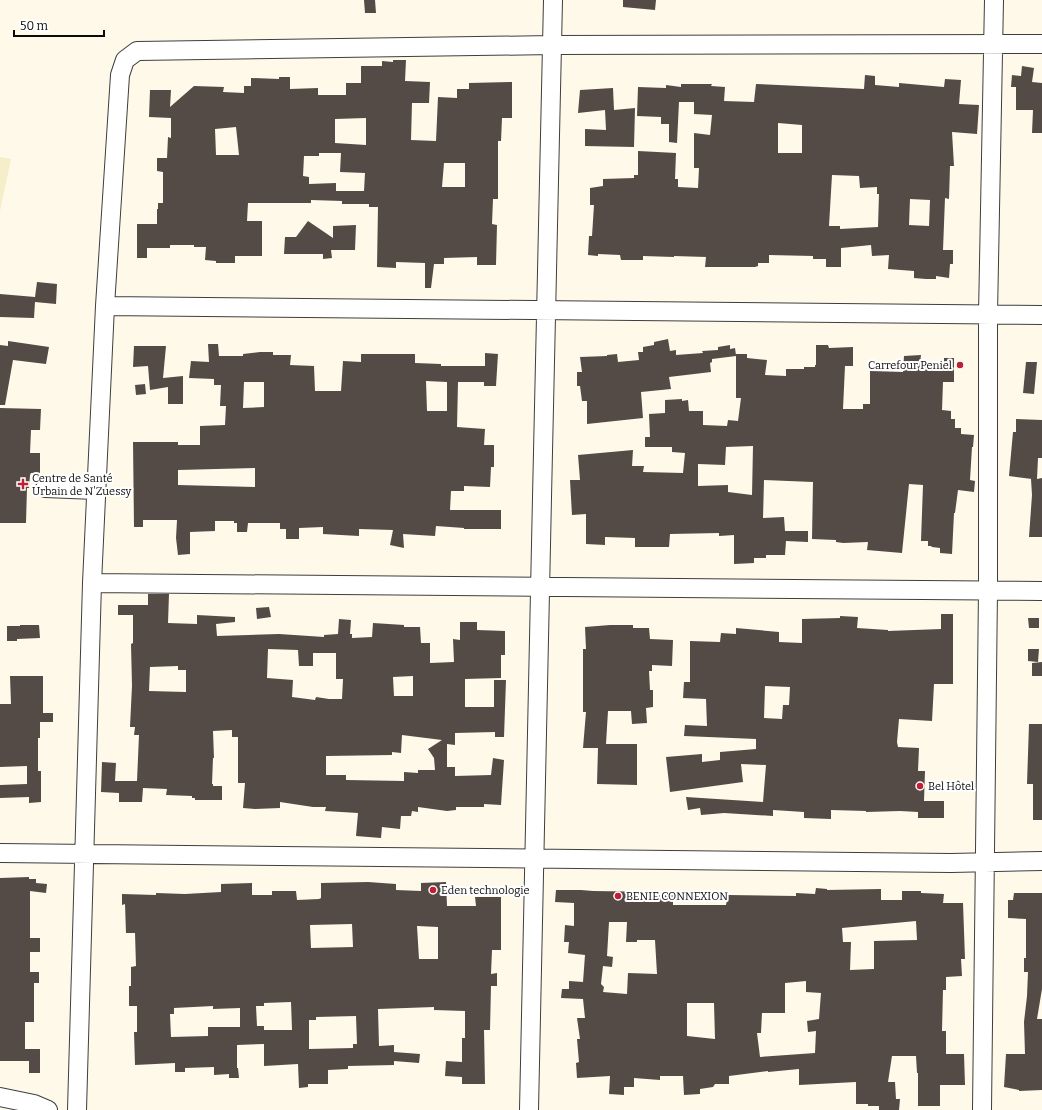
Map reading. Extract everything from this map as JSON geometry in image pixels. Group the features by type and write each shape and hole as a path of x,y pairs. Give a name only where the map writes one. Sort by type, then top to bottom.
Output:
{"street":[{"path":"529,1110 533,859 547,310 553,0"},
{"path":"982,1110 988,590 988,315 994,0"},
{"path":"78,1110 92,583 96,490 105,306 120,75 125,60 137,52 552,45 1042,44"},
{"path":"105,306 1042,315"},
{"path":"45,488 96,490"},
{"path":"92,583 1042,591"},
{"path":"0,853 951,863 1042,862"},
{"path":"0,1097 34,1104 48,1110"}],"shaded area":[{"path":"0,157 11,159 0,211"}],"building":[{"path":"364,0 375,0 376,13 365,13"},
{"path":"623,0 656,0 655,10 623,7"},
{"path":"393,60 406,60 405,81 430,82 429,103 412,103 411,140 436,141 438,97 457,98 457,89 469,89 469,83 512,82 512,118 502,118 501,141 498,141 498,199 493,199 492,224 497,225 496,265 477,265 477,257 444,258 444,264 434,264 431,288 425,288 425,263 396,262 396,268 377,267 378,207 369,207 369,204 342,204 342,201 311,200 311,203 248,203 247,221 262,221 262,256 235,256 235,263 216,263 216,261 205,260 206,247 194,247 194,245 170,245 170,248 147,248 147,258 137,258 137,224 157,224 158,203 163,203 163,172 157,171 157,158 167,158 168,137 171,138 171,118 149,117 150,90 171,90 170,107 194,86 224,87 223,92 244,93 244,86 251,86 251,78 279,79 279,77 290,77 290,89 318,88 318,95 346,95 346,83 361,83 361,66 382,66 382,61 393,62","holes":["366,118 366,145 335,143 335,119","236,127 239,155 216,155 215,129","319,153 341,153 340,172 365,173 364,191 336,191 336,183 309,184 309,177 303,176 304,156 319,156","444,163 465,163 465,187 442,187"]},
{"path":"1022,66 1034,68 1032,82 1042,83 1042,133 1032,133 1033,110 1016,110 1016,87 1011,87 1012,75 1021,76"},
{"path":"865,75 875,76 875,85 899,87 899,83 944,87 945,79 961,80 959,104 979,105 977,134 952,132 954,166 950,166 949,199 945,198 943,250 953,250 953,264 950,264 949,278 936,276 936,279 914,278 914,271 888,269 889,255 872,256 871,245 841,248 841,267 826,267 826,259 813,259 813,256 769,255 769,263 758,263 758,266 755,267 705,267 706,257 643,256 643,260 621,260 620,255 588,255 589,236 592,236 594,205 590,205 590,188 603,186 603,179 634,178 634,175 638,175 638,151 676,153 675,179 678,179 678,187 698,188 699,168 694,168 694,133 710,135 712,115 694,114 694,102 679,102 677,143 669,142 669,124 661,124 661,117 637,116 638,87 666,88 666,85 681,87 681,84 712,84 711,86 725,87 724,101 754,102 756,84 864,89","holes":["778,123 802,125 802,153 778,153","832,175 859,176 860,188 877,187 877,194 879,194 878,227 840,229 840,226 829,226","910,199 930,200 929,226 909,225"]},
{"path":"613,88 614,110 635,108 634,147 585,146 585,129 606,130 605,110 578,113 580,90"},
{"path":"308,221 333,238 333,226 356,225 355,250 331,250 332,258 323,259 323,254 284,254 285,237 296,237"},
{"path":"37,282 57,284 56,304 35,302 34,318 0,317 0,294 35,297"},
{"path":"668,339 670,351 676,350 676,355 703,353 702,351 718,350 718,347 730,345 730,349 735,348 736,355 747,354 747,358 767,360 765,375 786,376 786,369 804,369 804,367 815,367 816,345 828,345 829,348 853,347 853,366 845,366 843,409 863,409 863,404 870,404 870,371 903,372 904,356 921,355 920,363 944,363 944,358 954,358 954,382 943,382 942,410 951,411 951,419 955,419 955,428 961,428 961,434 974,435 970,480 975,481 974,492 958,490 954,513 952,554 940,553 940,548 928,546 928,541 921,541 923,485 909,484 902,553 867,550 868,542 843,543 836,542 836,540 812,539 813,482 764,480 763,518 784,517 785,531 808,531 808,542 786,541 785,555 766,555 766,558 754,558 754,563 734,564 734,535 719,536 719,533 670,534 669,547 635,547 635,538 605,537 605,545 586,544 586,514 572,515 570,480 580,480 578,455 633,450 632,466 644,466 643,472 683,473 685,453 672,452 672,447 645,447 645,437 650,437 649,414 665,413 665,400 682,399 682,401 688,400 689,411 703,411 703,425 727,426 728,420 738,421 741,398 736,398 736,356 712,359 712,362 710,363 711,372 669,377 671,389 641,392 643,418 587,424 587,401 582,401 580,386 577,386 577,372 582,372 580,357 617,354 618,362 639,360 638,352 643,352 643,347 654,345 654,342","holes":["753,446 752,495 728,492 728,485 698,486 698,464 725,465 726,447"]},
{"path":"8,341 49,347 46,364 13,360 5,405 0,405 0,345 8,346"},
{"path":"208,344 218,344 219,356 243,356 243,354 260,352 273,352 273,355 291,355 290,365 314,366 315,391 341,391 343,361 361,362 361,354 415,354 415,363 441,364 441,366 485,366 485,353 498,354 496,386 484,386 484,382 458,382 457,427 485,429 484,445 494,445 494,467 491,467 490,487 464,486 464,491 451,491 450,510 501,510 501,529 464,529 436,526 435,536 403,534 404,548 390,545 393,530 359,529 359,536 323,534 323,527 299,528 299,539 286,539 286,529 280,529 280,523 248,523 247,532 237,532 237,523 234,523 234,521 215,521 215,531 190,532 190,554 178,555 176,538 177,520 143,520 143,527 134,527 133,442 178,442 178,445 200,445 200,426 225,425 226,406 220,406 221,385 214,385 214,379 189,378 191,361 209,362","holes":["426,381 447,382 447,411 427,411","244,382 264,382 264,407 243,408","255,468 255,487 178,485 178,470"]},
{"path":"134,346 166,346 163,378 183,376 183,404 168,404 168,387 150,390 148,366 133,367"},
{"path":"1026,362 1037,362 1034,394 1023,393"},
{"path":"145,384 146,394 136,395 135,385"},
{"name":"Centre de Santé Urbain de N'Zuessy","path":"0,408 41,409 40,430 31,430 30,453 40,453 40,473 31,473 30,475 29,488 27,488 26,523 0,523"},
{"path":"1016,419 1042,420 1042,458 1038,458 1037,479 1042,478 1042,537 1029,537 1032,479 1009,476 1013,432 1016,432"},
{"path":"148,594 169,594 168,623 197,624 197,615 235,617 235,622 216,624 217,636 279,634 324,637 324,635 338,634 339,619 351,620 350,634 352,634 352,638 372,637 373,623 404,625 404,627 420,627 421,643 430,643 430,663 454,662 453,639 460,640 460,622 477,622 477,630 505,631 505,655 501,655 501,678 465,679 465,707 494,707 494,680 506,680 504,737 495,737 495,732 455,733 455,745 447,744 447,767 455,767 455,776 491,775 493,758 504,760 501,805 484,804 484,807 456,807 456,810 447,811 418,807 418,812 412,811 411,816 401,816 400,829 382,827 381,838 356,836 358,813 325,811 326,807 313,807 280,802 280,808 243,808 245,783 238,783 238,737 232,737 232,730 213,731 214,758 212,784 213,786 222,786 222,800 195,800 192,796 166,795 167,789 143,788 142,802 119,802 119,793 101,792 102,762 116,763 115,781 137,781 139,735 134,735 135,727 130,727 132,686 131,644 133,643 133,615 118,615 118,605 148,605","holes":["268,649 298,650 299,666 313,666 313,653 336,653 336,679 343,679 342,699 316,697 315,700 292,697 293,680 267,678","178,666 178,670 186,670 186,692 149,691 150,667","413,676 413,696 394,696 393,677","402,735 442,740 428,749 434,758 435,770 418,770 418,773 404,772 404,781 346,780 346,775 326,775 326,756 392,755 392,752 401,753"]},
{"path":"269,607 271,617 257,619 256,608"},
{"path":"941,614 953,614 953,684 934,684 932,721 899,719 897,742 898,747 919,748 918,771 925,771 924,801 944,801 944,818 918,818 918,812 900,811 866,812 831,810 831,819 804,818 804,812 773,810 773,816 724,813 701,815 700,808 688,810 686,797 763,802 766,765 741,764 743,782 670,792 666,757 702,754 702,762 720,760 720,752 756,749 756,739 684,736 685,725 707,726 706,699 683,698 684,682 690,682 690,641 720,642 721,633 736,634 736,628 779,632 779,642 802,643 802,619 840,618 840,616 858,617 857,628 888,631 941,629","holes":["765,686 790,687 789,705 783,705 782,719 764,718"]},
{"path":"1028,618 1039,618 1039,628 1029,628"},
{"path":"39,625 40,638 7,641 7,626"},
{"path":"633,625 633,628 649,628 650,639 673,640 672,666 652,665 652,671 649,671 650,690 653,690 653,707 646,708 647,723 632,724 631,711 608,711 606,744 637,744 637,785 597,784 598,748 583,748 586,712 583,712 583,649 586,649 585,627"},
{"path":"1028,649 1039,649 1038,662 1028,661"},
{"path":"1042,662 1042,676 1032,676 1032,663"},
{"path":"10,676 43,676 43,713 53,713 53,722 40,722 40,738 38,738 38,771 41,771 41,802 29,803 29,797 0,798 0,785 27,784 27,766 0,767 0,704 11,704"},
{"path":"1029,724 1042,724 1042,820 1033,820 1033,784 1027,784"},
{"path":"29,877 29,879 36,879 36,883 47,884 46,893 30,891 30,938 40,938 40,952 30,952 30,972 39,972 39,983 34,983 34,1022 25,1022 25,1049 40,1049 40,1073 29,1073 29,1061 0,1061 0,878"},
{"path":"368,882 396,884 396,890 421,891 421,883 446,882 447,906 476,906 475,897 501,897 501,950 492,950 491,974 497,973 497,986 491,986 490,1030 484,1030 485,1084 462,1084 462,1077 445,1076 446,1061 462,1062 462,1038 465,1038 465,1011 434,1010 434,1007 378,1009 379,1046 394,1045 394,1052 420,1054 419,1063 394,1061 394,1065 348,1066 348,1069 328,1070 328,1084 308,1084 308,1087 299,1088 298,1064 264,1066 264,1044 237,1045 237,1068 239,1078 229,1078 229,1074 214,1075 214,1067 185,1068 185,1072 175,1072 175,1063 135,1065 134,1032 137,1032 137,1006 129,1006 129,986 131,986 131,967 136,966 135,933 126,933 125,904 122,905 122,894 156,895 156,893 185,894 221,892 221,884 252,883 252,895 272,895 272,891 296,891 297,900 319,899 321,898 321,883","holes":["352,924 353,947 311,948 310,925","417,926 438,927 438,959 419,959","291,1002 292,1030 264,1030 264,1026 257,1026 256,1006 264,1006 264,1003","213,1006 213,1009 240,1008 240,1027 208,1027 208,1036 171,1037 170,1014 174,1014 174,1008","356,1016 357,1044 353,1044 353,1048 309,1049 309,1020 316,1020 316,1017"]},
{"path":"816,888 827,890 881,889 881,900 902,900 902,891 921,891 921,893 944,894 943,903 963,903 965,959 961,959 962,976 946,977 946,990 943,990 942,1031 946,1031 946,1054 964,1054 965,1085 940,1085 940,1106 918,1106 918,1073 916,1056 892,1056 888,1082 895,1082 896,1099 900,1099 899,1110 879,1110 879,1106 856,1104 856,1082 799,1085 799,1069 729,1076 729,1084 715,1084 713,1087 700,1089 700,1094 684,1095 683,1076 660,1076 660,1080 634,1078 634,1087 624,1087 624,1095 609,1094 610,1076 577,1078 576,1063 579,1062 577,1039 580,1039 577,1018 585,1018 583,999 561,998 562,989 569,989 569,981 583,982 585,955 568,953 569,942 564,942 565,925 574,926 574,903 555,902 556,890 659,892 659,895 673,895 673,905 726,905 728,895 796,896 796,893 815,894","holes":["916,921 917,940 874,941 874,969 850,970 851,942 843,942 842,928","609,922 627,922 626,942 637,942 637,940 655,940 657,974 628,973 627,994 603,992 604,987 601,984 603,966 612,967 613,957 607,956","806,981 806,992 821,993 819,1019 807,1021 808,1032 816,1031 815,1053 760,1057 757,1033 761,1033 762,1013 785,1013 785,983","687,1003 714,1003 715,1039 687,1036"]},
{"path":"1014,893 1042,893 1042,989 1037,1019 1042,1019 1042,1090 1019,1091 1004,1087 1006,1054 1025,1054 1024,1022 1028,972 1024,972 1024,958 1026,958 1026,919 1008,918 1008,900 1013,900"}],"place":[{"name":"Carrefour Peniel","path":"960,365"},
{"name":"Centre de Santé Urbain de N'Zuessy","path":"23,484"},
{"name":"Bel Hôtel","path":"920,786"},
{"name":"Eden technologie","path":"433,890"},
{"name":"BENIE CONNEXION","path":"618,896"}]}
